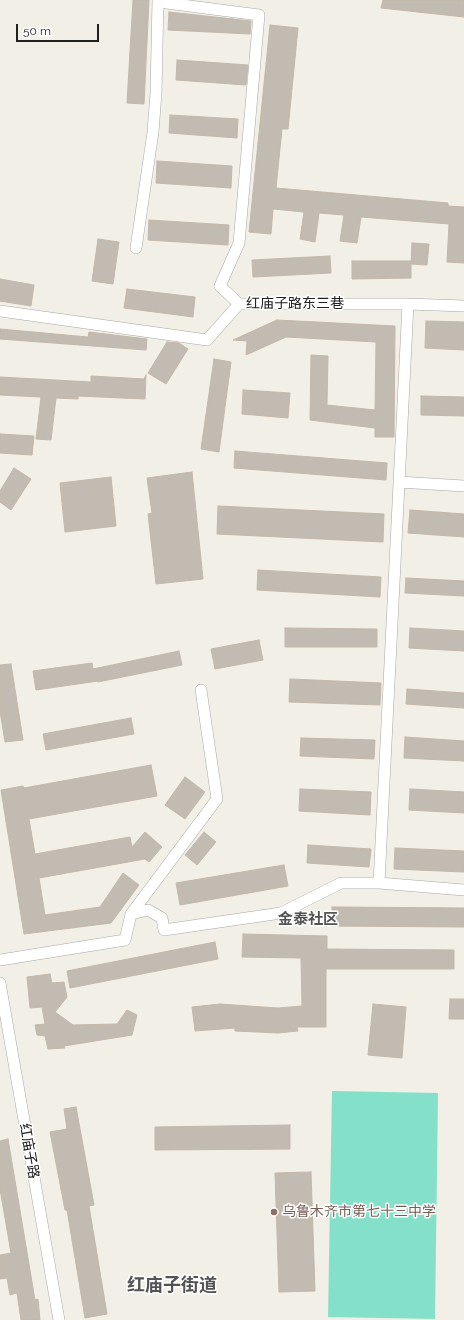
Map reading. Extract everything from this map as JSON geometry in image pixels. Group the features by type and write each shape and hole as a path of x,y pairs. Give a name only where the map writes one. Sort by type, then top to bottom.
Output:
{"street":[{"path":"136,248 153,124 159,1 259,15 239,243 220,286 239,304"},
{"name":"红庙子路东三巷","path":"0,310 207,340 239,304 408,304 464,306"},
{"path":"378,883 408,304"},
{"path":"399,482 464,486"},
{"path":"0,960 125,940 131,914 217,799 201,690"},
{"path":"131,914 148,910 162,918 164,930 281,913 341,884 378,883 464,890"},
{"name":"红庙子路","path":"0,983 59,1320"}],"green space":[{"path":"332,1091 438,1093 435,1319 328,1317"}],"building":[{"path":"133,0 149,0 144,104 127,103"},
{"path":"383,0 464,0 464,17 381,8"},
{"path":"169,12 251,21 250,34 168,30"},
{"path":"270,25 298,28 288,129 282,129 276,188 448,203 448,206 464,207 464,263 447,262 449,224 361,217 357,243 340,241 344,215 319,213 315,242 300,239 304,212 273,209 271,234 249,232"},
{"path":"177,60 248,65 246,85 176,80"},
{"path":"170,115 238,119 237,138 169,133"},
{"path":"157,161 232,166 231,188 156,183"},
{"path":"149,220 229,225 228,245 148,240"},
{"path":"98,239 119,242 113,284 92,281"},
{"path":"412,243 429,244 427,265 411,264"},
{"path":"330,256 331,273 253,277 252,260"},
{"path":"352,261 411,261 411,278 352,279"},
{"path":"0,279 34,285 31,306 0,301"},
{"path":"127,289 195,297 193,317 124,308"},
{"path":"277,320 395,326 394,437 375,437 375,428 310,420 311,355 328,356 327,405 375,410 376,342 286,337 246,355 247,341 233,340"},
{"path":"426,321 464,322 464,350 425,348"},
{"path":"0,329 88,337 89,332 147,339 146,350 0,339"},
{"path":"167,342 179,343 188,349 166,384 148,373"},
{"path":"214,359 231,362 219,452 201,449"},
{"path":"146,375 145,399 78,396 78,399 56,398 51,440 36,439 41,397 0,395 0,377 91,382 91,376 144,379"},
{"path":"243,390 290,393 288,418 242,414"},
{"path":"421,396 464,397 464,416 421,415"},
{"path":"0,434 34,436 32,455 0,453"},
{"path":"235,451 387,463 386,480 234,468"},
{"path":"14,468 31,479 11,510 0,502 0,491"},
{"path":"192,472 203,579 156,584 148,514 152,513 147,478"},
{"path":"111,477 116,526 65,532 60,483"},
{"path":"218,506 384,514 383,542 217,534"},
{"path":"410,510 464,514 464,537 408,533"},
{"path":"258,570 381,577 380,597 257,590"},
{"path":"406,578 464,581 464,596 405,593"},
{"path":"285,628 377,629 377,647 285,647"},
{"path":"410,628 464,631 464,651 409,648"},
{"path":"259,640 263,660 215,669 211,649"},
{"path":"179,651 182,665 98,682 36,690 33,671 92,663 93,669"},
{"path":"11,664 23,740 5,742 0,711 0,665"},
{"path":"290,679 381,683 380,705 289,702"},
{"path":"407,689 464,693 464,708 406,704"},
{"path":"131,718 134,734 46,750 43,734"},
{"path":"405,737 464,741 464,761 404,758"},
{"path":"301,738 375,740 374,759 300,756"},
{"path":"151,765 157,796 29,819 35,854 130,837 132,847 145,832 162,847 149,862 145,859 39,878 45,915 100,907 123,873 139,885 111,923 24,934 1,790 23,786 24,788"},
{"path":"185,777 205,792 185,819 165,805"},
{"path":"300,789 371,792 370,815 299,811"},
{"path":"410,789 464,792 464,813 409,810"},
{"path":"204,832 216,842 197,865 185,855"},
{"path":"308,845 371,849 369,867 307,863"},
{"path":"395,848 464,851 464,872 394,869"},
{"path":"284,865 288,886 180,905 176,883"},
{"path":"332,907 464,908 464,927 332,926"},
{"path":"243,934 327,936 327,949 454,950 454,969 326,969 326,1027 297,1027 298,1031 278,1033 235,1031 235,1028 195,1031 192,1007 220,1004 278,1008 302,1006 301,958 242,957"},
{"path":"215,942 218,959 70,988 67,971"},
{"path":"50,974 52,983 64,982 67,997 55,1012 73,1025 117,1024 127,1010 137,1015 132,1035 64,1046 65,1048 48,1049 45,1036 37,1035 35,1025 45,1024 42,1007 30,1008 27,977"},
{"path":"450,999 464,999 464,1019 449,1019"},
{"path":"373,1004 406,1007 402,1058 368,1055"},
{"path":"76,1107 94,1205 89,1206 107,1314 85,1318 67,1210 65,1210 50,1132 67,1129 64,1109"},
{"path":"290,1125 290,1149 155,1150 155,1127"},
{"path":"8,1139 35,1300 38,1299 40,1320 21,1320 17,1293 10,1295 7,1278 0,1279 0,1255 11,1253 0,1189 0,1141"},
{"path":"311,1172 315,1291 279,1292 275,1173"}],"place":[{"name":"乌鲁木齐市第七十三中学","path":"274,1212"}],"district":[{"name":"金泰社区","path":"308,919"},
{"name":"红庙子街道","path":"172,1286"}]}
